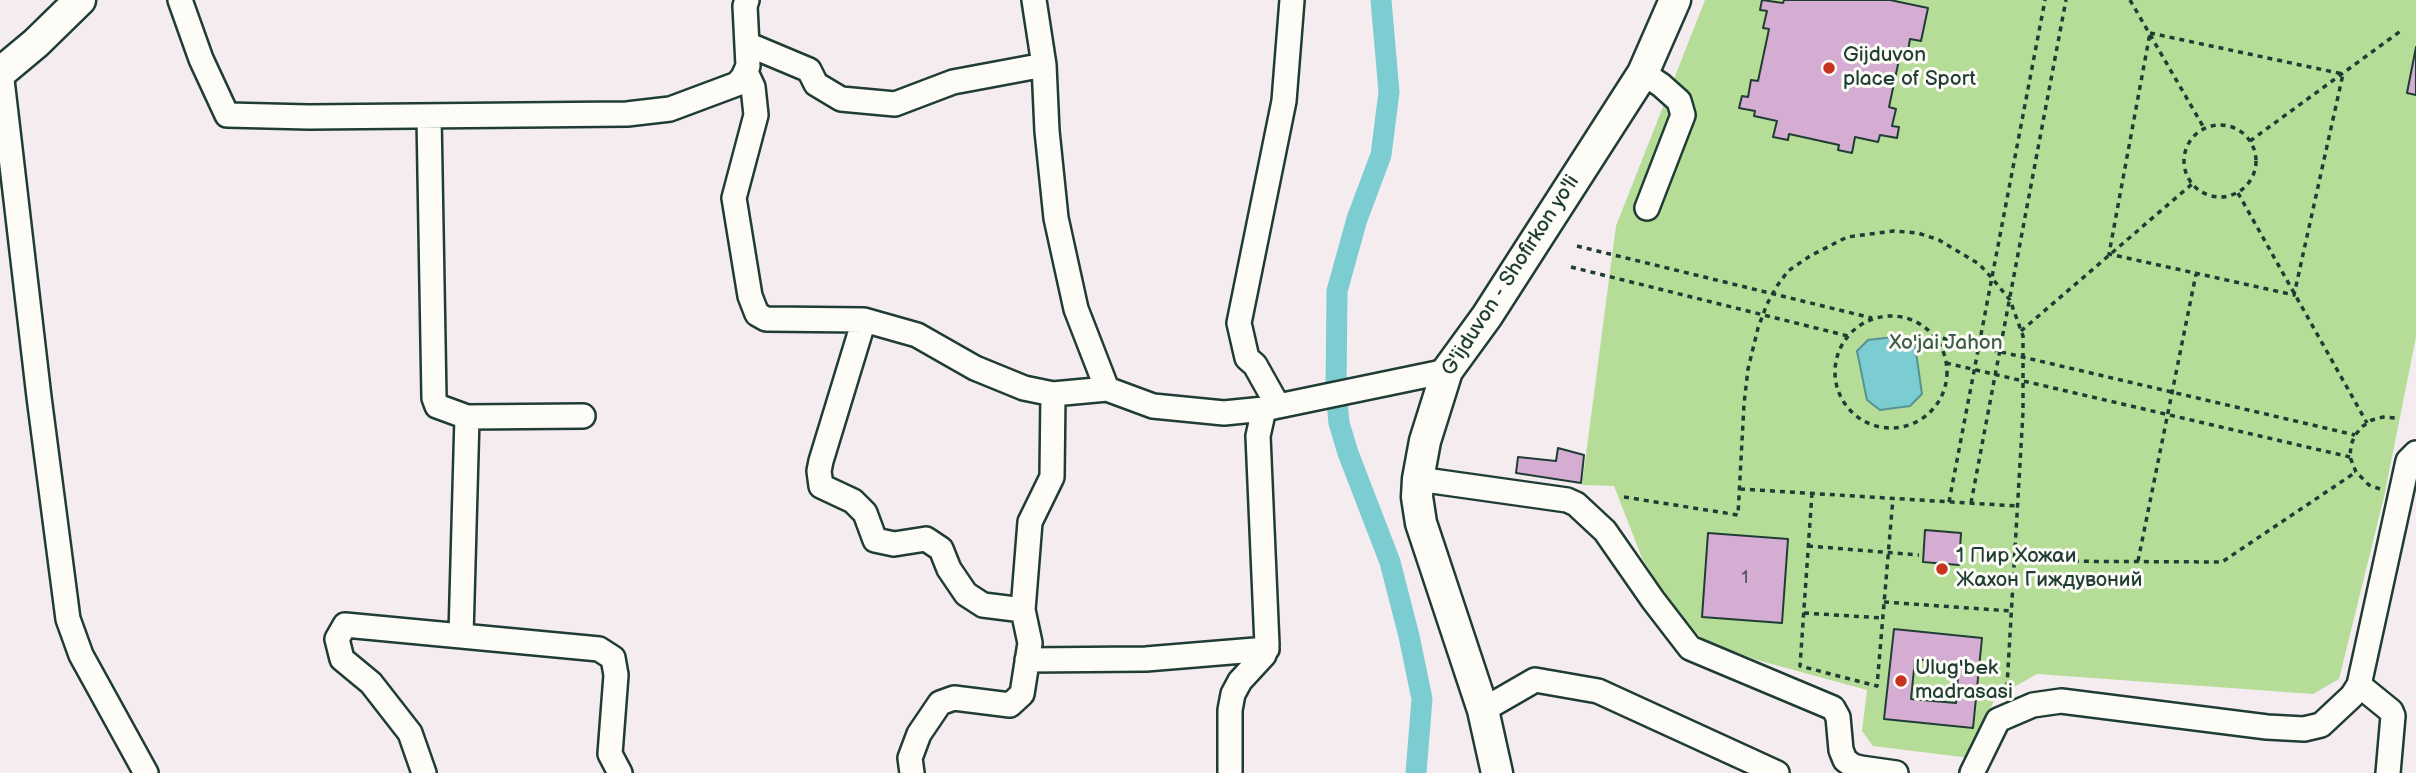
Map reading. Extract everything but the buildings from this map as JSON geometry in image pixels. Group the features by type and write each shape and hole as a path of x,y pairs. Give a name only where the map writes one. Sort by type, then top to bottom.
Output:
{"main road":[{"path":"1,72 36,43 80,0"},
{"name":"G'ijduvon - Shofirkon yo'li","path":"1497,773 1483,710 1422,523 1418,479 1425,441 1447,371 1487,316 1643,73 1675,0"}],"street":[{"path":"180,0 201,59 230,117 647,113 670,109 737,84 746,72 747,0"},
{"path":"1034,0 1044,65 1047,131 1056,218 1076,309 1107,389"},
{"path":"1230,773 1230,710 1233,694 1240,681 1267,649 1258,436 1271,408 1255,365 1247,358 1240,323 1284,101 1292,0"},
{"path":"747,44 809,70 816,84 841,99 895,104 953,82 1044,65"},
{"path":"1,72 68,619 81,654 146,773"},
{"path":"746,72 753,87 756,115 734,198 750,296 757,314 766,319 864,320 917,335 975,369 1024,388 1053,394 1107,389 1153,405 1224,413 1271,408 1447,371"},
{"path":"1643,73 1679,101 1683,115 1647,208"},
{"path":"429,116 434,398 437,406 467,417 583,416"},
{"path":"864,320 821,461 821,486 853,501 865,513 875,540 894,544 926,539 940,549 949,569 966,594 983,605 1023,610"},
{"path":"912,773 910,758 919,734 940,703 954,698 1010,705 1022,694 1030,643 1023,610 1030,522 1052,477 1053,394"},
{"path":"461,635 467,417"},
{"path":"1972,773 1998,720 2033,705 2060,701 2267,727 2304,729 2321,725 2352,696 2359,685 2408,461 2416,453"},
{"path":"1418,479 1567,500 1576,504 1605,531 1690,648 1833,708 1838,717 1841,750 1845,760 1853,766 1896,773"},
{"path":"424,773 410,733 371,683 342,659 337,639 345,625 599,649 613,658 616,675 610,754 620,773"},
{"path":"1027,660 1146,659 1267,649"},
{"path":"1483,710 1535,680 1598,691 1777,773"},
{"path":"2359,685 2392,713 2394,725 2388,773"}],"path":[{"path":"1949,502 2045,0"},
{"path":"1971,503 2066,0"},
{"path":"2130,0 2204,128"},
{"path":"2250,141 2403,30"},
{"path":"2150,33 2343,74"},
{"path":"2109,254 2150,33"},
{"path":"2294,295 2343,74"},
{"path":"2227,125 2237,129 2250,141 2256,157 2256,169 2251,181 2238,192 2220,198 2207,196 2192,184 2184,168 2184,155 2194,135 2204,128 2227,125"},
{"path":"2021,331 2192,184"},
{"path":"2238,192 2367,423"},
{"path":"1624,498 1738,515 1748,369 1763,316 1772,294 1788,271 1847,237 1874,233 1918,233 1939,240 1979,264 1991,277 2010,300 2021,331 2024,381 2007,686"},
{"path":"1577,246 1874,318 1893,316 1912,320 1928,330 1940,345 1946,363 1946,381 1940,398 1929,412 1915,423 1898,428 1880,427 1864,421 1850,410 1840,395 1835,378 1836,359 1848,336 1857,327 1874,318"},
{"path":"2109,254 2294,295"},
{"path":"1572,267 1848,336"},
{"path":"2138,561 2196,274"},
{"path":"1933,337 2355,435"},
{"path":"1946,363 2350,457"},
{"path":"2379,489 2369,485 2356,472 2350,457 2351,445 2355,435 2367,423 2384,417 2395,418"},
{"path":"1984,558 2014,561 2222,562 2356,472"},
{"path":"1740,489 2017,506"},
{"path":"1812,494 1800,666 1877,686 1893,498"},
{"path":"1808,546 1919,555"},
{"path":"1884,601 2011,611"},
{"path":"1804,613 1883,618"}],"green space":[{"name":"Xo'jai Jahon","path":"1705,0 2416,0 2416,337 2384,497 2339,679 2313,694 2037,674 1995,698 1970,758 1873,746 1862,731 1867,690 1757,660 1704,640 1676,613 1642,558 1614,486 1582,485 1616,226"}],"water":[{"path":"1901,336 1915,345 1922,394 1910,406 1880,410 1867,400 1857,351 1868,340"}],"waterway":[{"path":"1381,0 1389,92 1381,155 1357,219 1337,291 1336,391 1339,423 1390,562 1409,636 1422,699 1416,773"}],"place":[{"name":"Gijduvon place of Sport","path":"1829,68"},
{"name":"1 Пир Хожаи Жахон Гиждувоний","path":"1942,569"},
{"name":"Ulug'bek madrasasi","path":"1901,681"}]}
